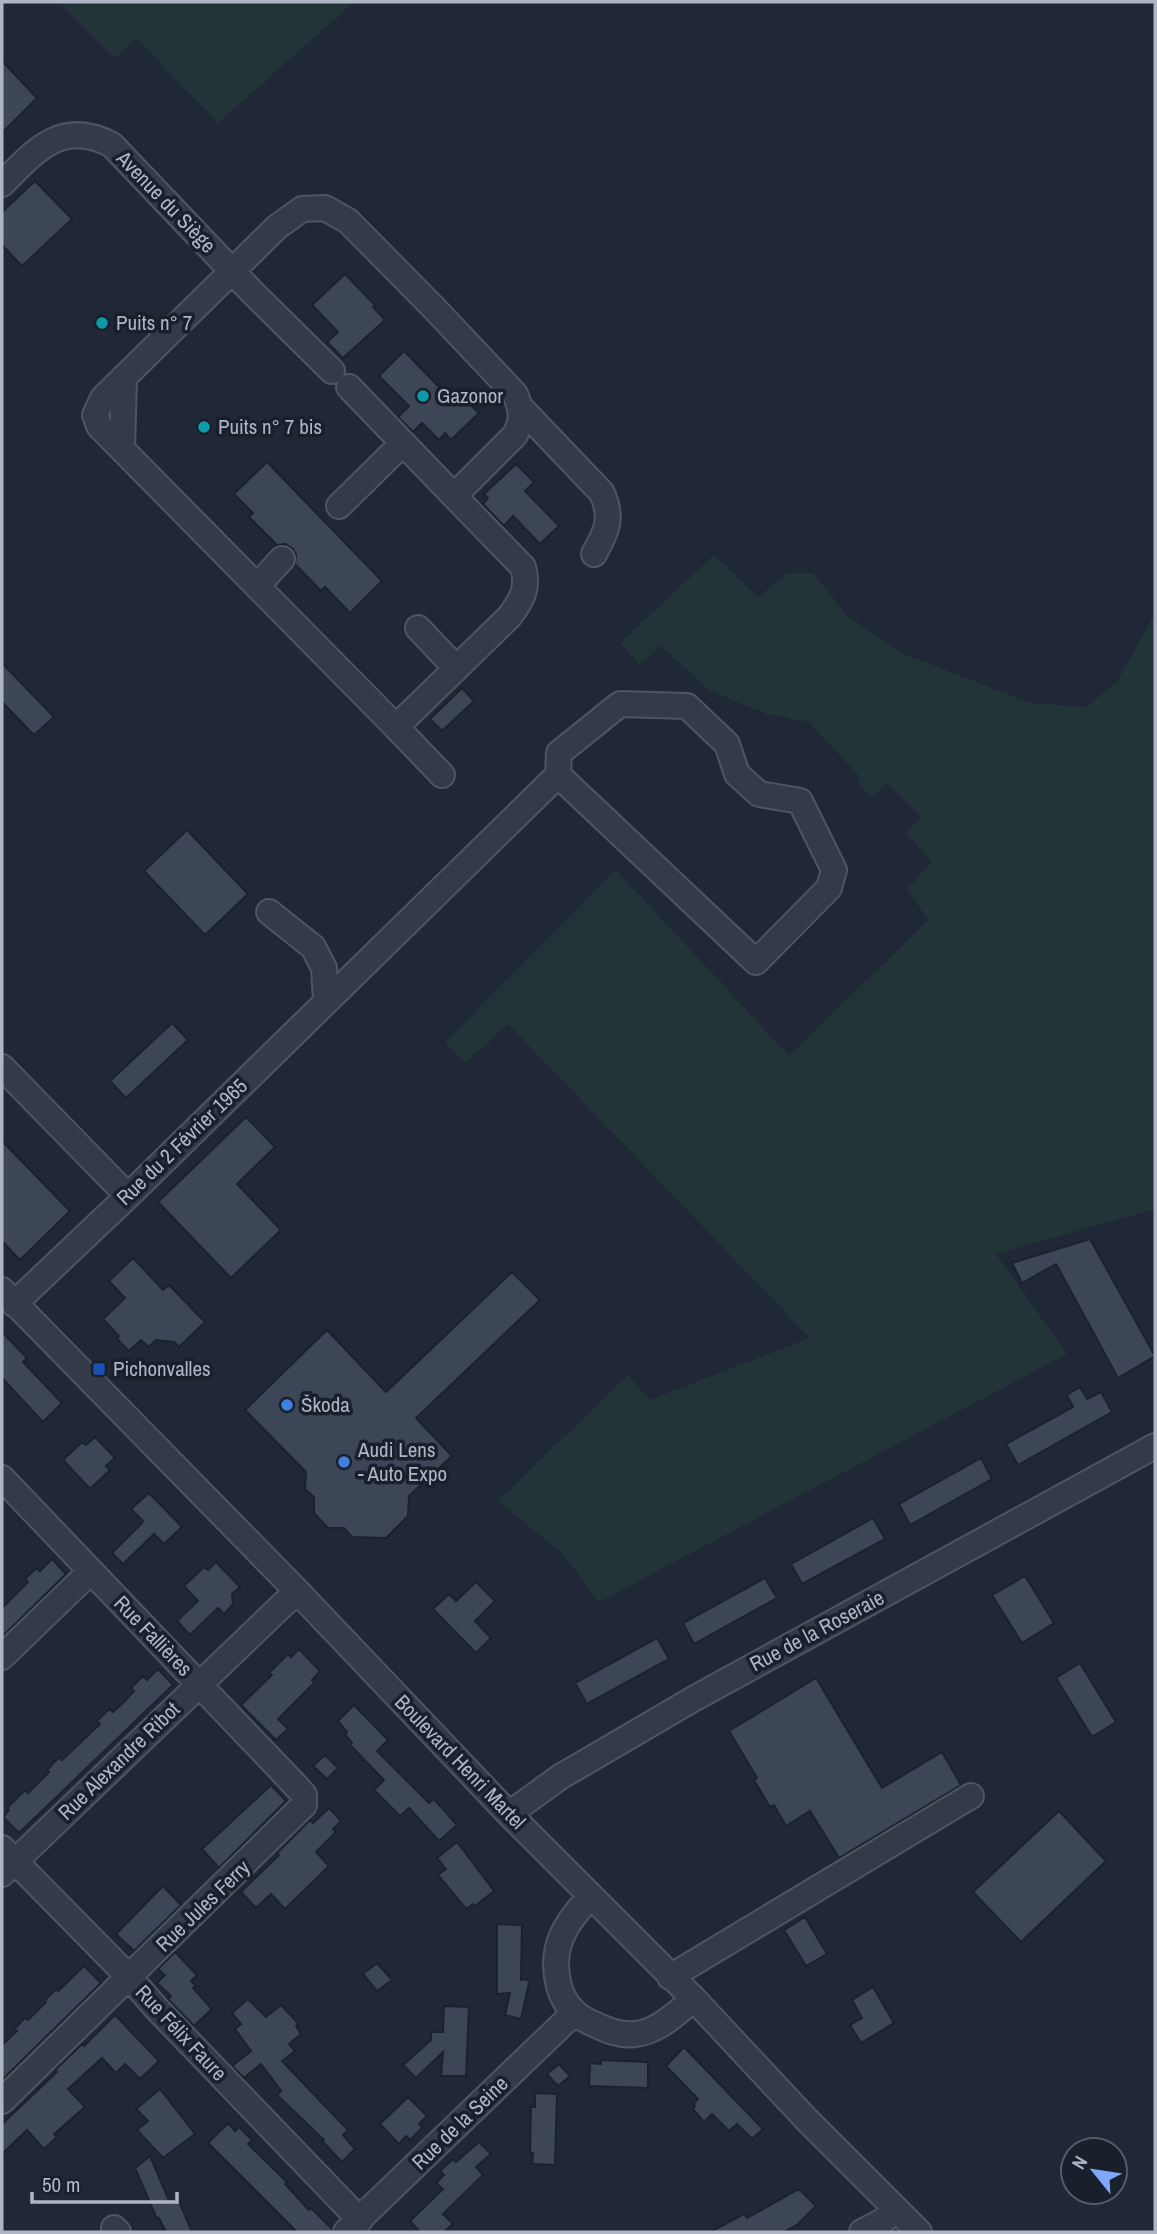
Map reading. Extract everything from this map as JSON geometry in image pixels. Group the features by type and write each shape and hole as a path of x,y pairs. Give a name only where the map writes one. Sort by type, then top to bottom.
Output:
{"street":[{"name":"Avenue du Siège","path":"2,184 36,149 58,137 82,135 112,145 252,292 523,567 527,581 522,600 509,617 396,727"},
{"path":"442,775 122,449 124,377 277,227 302,209 325,208 348,221 433,307 515,394 522,409 603,493 609,509 607,525 594,554"},
{"path":"454,496 515,435 520,425 522,409"},
{"path":"339,506 403,443"},
{"path":"257,586 282,559"},
{"path":"418,628 456,668"},
{"path":"620,704 687,706 727,744 737,774 759,794 800,801 834,870 829,888 757,962 558,775 559,753 620,704"},
{"name":"Rue du 2 Février 1965","path":"8,1297 128,1196 558,775"},
{"path":"268,912 313,947 324,968 326,1001"},
{"path":"2,1067 128,1196"},
{"name":"Boulevard Henri Martel","path":"8,1297 919,2232"},
{"name":"Rue de la Roseraie","path":"509,1814 561,1777 695,1698 1155,1446"},
{"name":"Rue Fallières","path":"2,1478 304,1794"},
{"path":"2,1657 91,1571"},
{"name":"Rue Alexandre Ribot","path":"6,1861 297,1591"},
{"name":"Rue Jules Ferry","path":"2,2101 300,1812 304,1805 304,1794"},
{"path":"670,1977 971,1796"},
{"name":"Rue Félix Faure","path":"6,1861 130,1978 353,2226"},
{"path":"591,1896 575,1912 565,1929 555,1959 563,1998 574,2013 611,2032 635,2034 655,2028 694,1999"},
{"name":"Rue de la Seine","path":"353,2226 574,2013"},
{"path":"862,2232 883,2221 895,2210"}],"shaded area":[{"path":"59,2 354,2 218,123 136,38 115,58"},
{"path":"714,555 758,597 787,573 813,573 846,615 899,652 1030,703 1086,707 1117,682 1155,613 1155,1209 996,1254 1067,1354 599,1602 563,1554 498,1501 628,1375 650,1400 810,1338 508,1024 465,1063 445,1042 616,870 789,1056 928,920 907,889 932,862 906,833 921,816 888,783 871,797 858,784 860,777 809,722 767,714 708,690 661,645 640,665 620,643"}],"building":[{"path":"2,61 37,98 2,133"},
{"path":"35,181 72,219 22,266 2,245 2,212"},
{"path":"345,274 375,305 373,307 385,320 343,358 327,342 338,332 312,305"},
{"name":"Gazonor","path":"404,351 445,393 451,387 479,413 451,440 445,433 439,440 422,423 413,432 398,417 409,406 379,376"},
{"path":"267,462 382,581 350,613 325,587 321,591 295,564 296,555 293,549 285,544 277,545 249,517 253,513 234,494"},
{"path":"516,464 534,482 525,491 559,526 540,544 513,516 504,526 483,504 488,498 484,494"},
{"path":"2,663 54,717 34,735 2,702"},
{"path":"462,688 474,701 442,731 430,719"},
{"path":"187,830 248,894 205,935 144,871"},
{"path":"172,1023 188,1040 126,1098 110,1081"},
{"path":"246,1117 275,1147 237,1184 281,1230 231,1278 158,1202"},
{"path":"2,1141 70,1211 20,1260 2,1241"},
{"path":"1090,1239 1155,1356 1118,1378 1056,1264 1022,1283 1012,1263"},
{"path":"133,1258 163,1290 169,1285 205,1322 179,1347 174,1342 156,1340 149,1347 141,1340 129,1351 103,1319 125,1298 109,1281"},
{"path":"512,1272 540,1300 416,1418 452,1456 409,1496 408,1516 386,1538 352,1537 344,1528 328,1528 314,1513 314,1497 305,1489 306,1472 245,1410 327,1330 386,1392"},
{"path":"2,1332 27,1358 23,1362 62,1403 43,1422 2,1378"},
{"path":"1080,1387 1087,1399 1101,1392 1112,1412 1018,1465 1006,1444 1073,1407 1067,1395"},
{"path":"95,1437 115,1458 106,1466 110,1470 90,1489 63,1460 82,1442 86,1445"},
{"path":"981,1458 992,1479 910,1525 899,1504"},
{"path":"149,1493 182,1527 164,1544 154,1534 123,1564 112,1553 142,1523 131,1509"},
{"path":"873,1518 885,1539 802,1584 791,1564"},
{"path":"52,1559 66,1574 2,1637 2,1608 28,1582 25,1579 31,1573 37,1568 40,1571"},
{"path":"216,1562 240,1587 232,1594 233,1604 224,1614 218,1608 190,1635 177,1621 198,1601 184,1586 204,1567 208,1570"},
{"path":"1025,1576 1054,1623 1022,1643 992,1595"},
{"path":"765,1578 777,1598 694,1644 683,1623"},
{"path":"476,1582 495,1601 475,1621 491,1638 476,1653 433,1609 449,1594 456,1601"},
{"path":"657,1638 669,1659 587,1704 575,1683"},
{"path":"299,1649 320,1671 312,1680 315,1682 278,1719 288,1729 276,1740 241,1705 272,1675 269,1673 288,1654 291,1657"},
{"path":"1080,1663 1116,1722 1092,1737 1056,1678"},
{"path":"158,1669 173,1685 19,1833 3,1817 9,1810 7,1808 25,1790 28,1793 49,1772 47,1770 59,1757 62,1760 100,1724 97,1721 109,1709 113,1712 124,1702 134,1691 131,1688 143,1676 147,1680"},
{"path":"816,1678 882,1788 942,1752 961,1785 839,1858 810,1811 786,1826 774,1805 770,1807 754,1780 757,1778 729,1731"},
{"path":"354,1705 388,1740 377,1751 429,1803 434,1799 457,1825 439,1841 409,1808 400,1816 374,1790 384,1780 350,1745 352,1743 345,1734 347,1732 338,1721"},
{"path":"325,1755 338,1768 327,1779 313,1766"},
{"path":"271,1785 286,1801 219,1868 202,1849"},
{"path":"329,1808 341,1821 333,1829 336,1832 316,1852 329,1866 285,1909 271,1894 256,1908 241,1892 310,1820 313,1823"},
{"path":"1059,1811 1106,1861 1021,1942 973,1892"},
{"path":"457,1842 494,1891 475,1906 473,1904 466,1909 438,1875 446,1869 437,1858"},
{"path":"163,1886 181,1905 134,1951 116,1934"},
{"path":"805,1917 827,1954 806,1966 784,1930"},
{"path":"497,1924 522,1925 521,1980 527,1979 529,1983 521,2019 505,2015 510,1993 497,1994"},
{"path":"175,1952 197,1975 191,1981 196,1986 193,1988 212,2009 194,2026 168,1999 171,1996 157,1983 165,1975 158,1969"},
{"path":"377,1963 392,1980 377,1991 363,1974"},
{"path":"84,1966 101,1983 2,2080 2,2045 17,2031 14,2029 25,2018 28,2020 56,1989 58,1991"},
{"path":"873,1987 894,2023 861,2043 850,2025 862,2018 852,2000"},
{"path":"248,1999 266,2017 281,2005 299,2024 296,2026 301,2034 289,2044 295,2051 282,2061 348,2130 343,2135 355,2149 342,2162 322,2141 324,2140 277,2095 281,2091 261,2064 244,2078 232,2066 251,2051 235,2029 241,2024 232,2013"},
{"path":"444,2006 469,2007 466,2076 441,2076 443,2052 416,2078 403,2065 431,2040 431,2032 443,2032"},
{"path":"115,2015 159,2061 140,2079 125,2064 116,2073 102,2058 68,2089 85,2107 54,2134 57,2137 44,2149 27,2130 2,2154 2,2124"},
{"path":"684,2047 763,2129 752,2139 737,2124 729,2131 712,2114 704,2122 693,2109 693,2104 698,2099 666,2066"},
{"path":"601,2060 648,2062 648,2088 589,2086 590,2063 601,2064"},
{"path":"559,2064 570,2076 558,2086 547,2074"},
{"path":"160,2089 195,2134 163,2158 137,2130 148,2121 136,2109"},
{"path":"535,2093 557,2094 555,2165 532,2164 531,2107 535,2107"},
{"path":"408,2097 427,2116 419,2124 423,2127 410,2140 406,2136 399,2144 380,2124"},
{"path":"228,2123 235,2131 239,2127 252,2140 248,2144 332,2232 297,2232 208,2143"},
{"path":"479,2142 491,2154 476,2167 483,2175 443,2214 453,2224 444,2232 420,2232 410,2221 443,2189 436,2183 444,2175 440,2171 453,2159 456,2162"},
{"path":"150,2156 170,2203 178,2199 192,2232 166,2232 159,2218 157,2219 135,2168"},
{"path":"799,2189 816,2206 797,2225 784,2232 710,2232 744,2214 747,2218"}],"place":[{"name":"Puits n° 7","path":"102,323"},
{"name":"Gazonor","path":"423,396"},
{"name":"Puits n° 7 bis","path":"204,427"},
{"name":"Pichonvalles","path":"99,1369"},
{"name":"Škoda","path":"287,1405"},
{"name":"Audi Lens - Auto Expo","path":"344,1462"}]}
